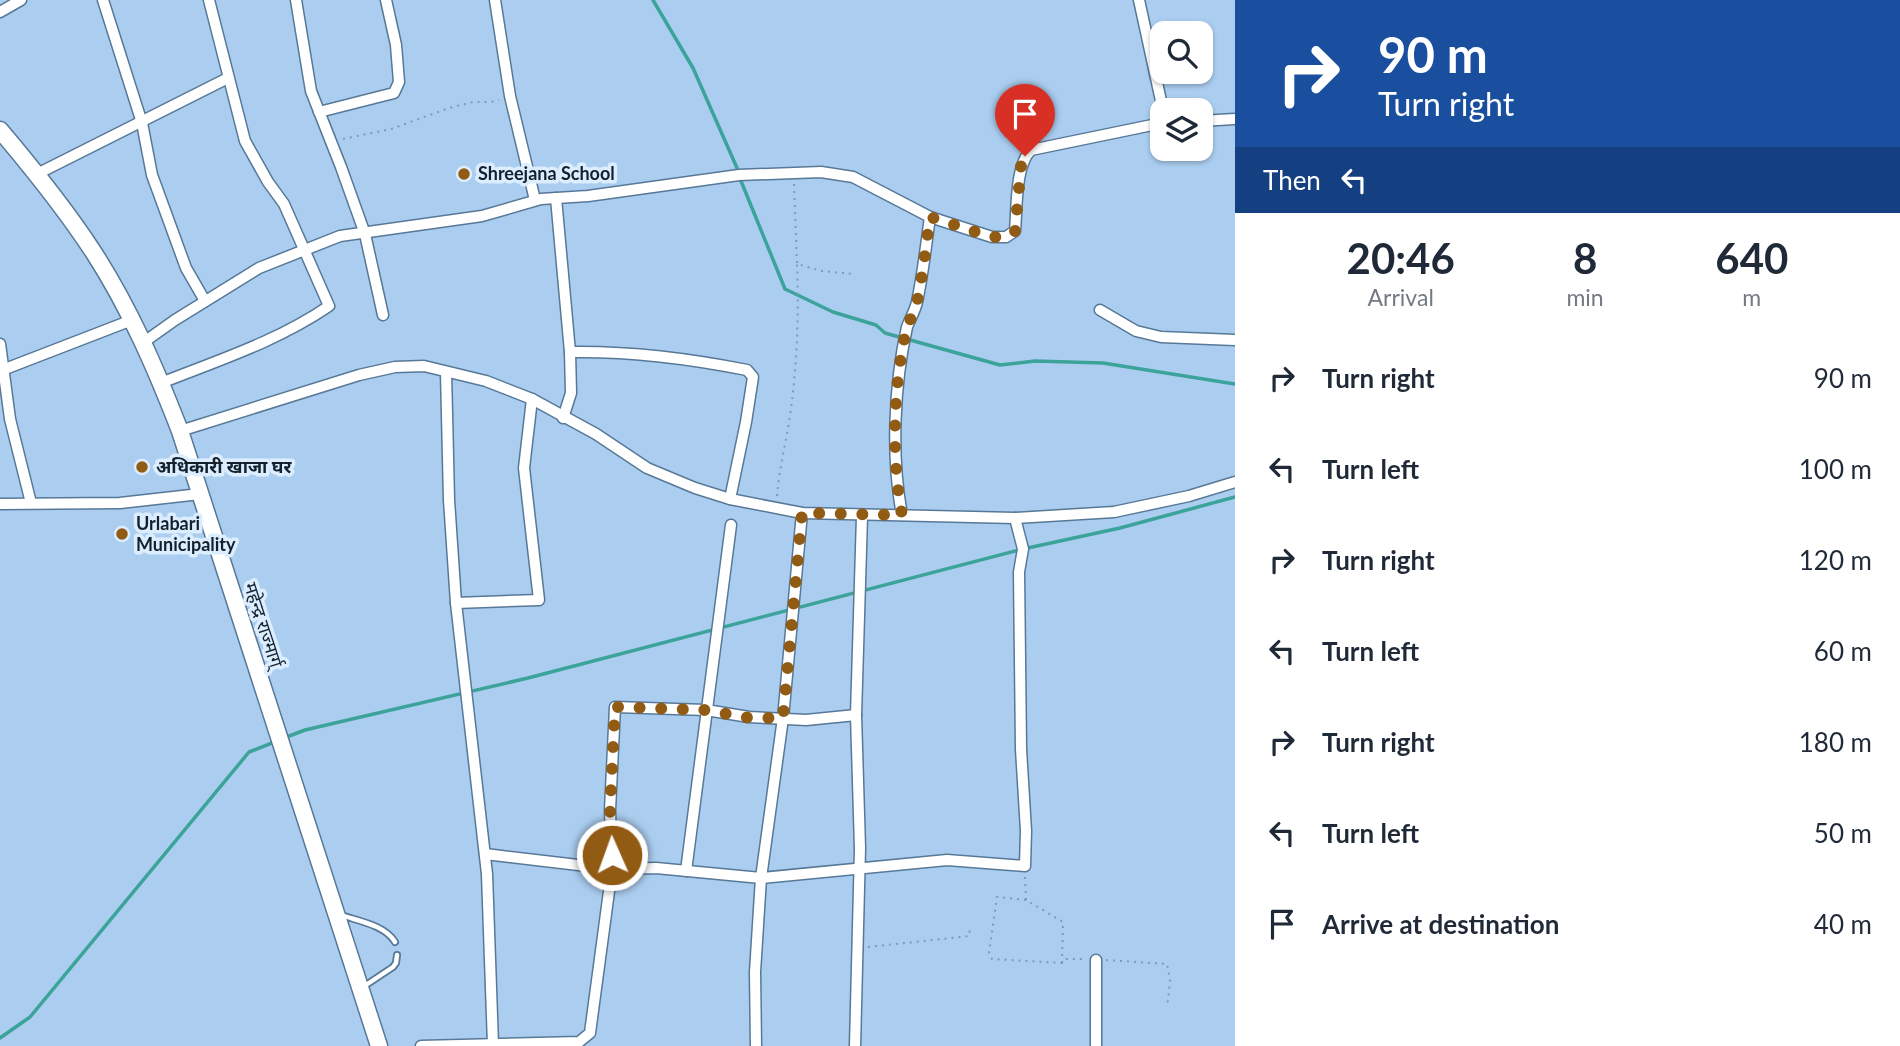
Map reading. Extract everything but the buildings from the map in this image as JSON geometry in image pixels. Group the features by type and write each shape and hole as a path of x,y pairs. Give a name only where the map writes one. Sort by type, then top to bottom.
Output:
{"highway":[{"name":"महेन्द्र राज्मार्ग्","path":"0,130 37,174 94,253 144,342 161,383 180,431 379,1046"}],"street":[{"path":"0,12 21,0"},
{"path":"103,0 142,123 152,175 186,268 205,301"},
{"path":"161,383 257,346 306,322 329,306 284,204 245,141 209,0"},
{"path":"296,0 311,91 365,234 383,315"},
{"path":"319,112 394,93 399,82 396,45 386,0"},
{"path":"495,0 510,96 535,201"},
{"path":"1139,0 1160,98"},
{"path":"37,174 228,78"},
{"path":"1213,120 1235,119"},
{"path":"144,342 259,268 340,236 482,216 535,201 739,175 821,172 853,177 930,217 992,237 1006,237 1015,231 1021,166 1031,150 1150,125"},
{"path":"556,198 570,352 571,393 563,418"},
{"path":"902,515 898,494 895,435 898,392 908,325 917,306 930,217"},
{"path":"1100,310 1136,331 1161,337 1235,340"},
{"path":"5,369 132,320"},
{"path":"0,344 10,419 31,503"},
{"path":"570,352 619,351 667,355 747,370 752,377 750,399 730,499"},
{"path":"180,431 359,375 395,367 424,366 486,381 532,399 596,434 647,468 730,499 802,513 1015,518 1114,512 1189,496 1235,482"},
{"path":"446,372 449,500 456,603 485,854 493,1045"},
{"path":"456,603 539,600 524,468 532,399"},
{"path":"0,504 120,503 200,494"},
{"path":"756,1046 755,972 761,878 783,718 802,513"},
{"path":"855,1046 860,869 856,715 862,516"},
{"path":"485,854 612,869 656,868 761,878 947,860 1025,866 1019,572 1023,549 1015,518"},
{"path":"686,871 706,710 712,688 731,525"},
{"path":"421,1046 557,1044 579,1042 590,1033 612,869 610,810 615,707 706,710 749,718 806,720 856,715"},
{"path":"1096,960 1096,1046"}],"lane":[{"path":"336,913 378,928 395,943"},
{"path":"362,987 393,967 397,955"}],"path":[{"path":"332,143 390,129 440,110 510,96"},
{"path":"777,509 797,347 799,302 794,172"},
{"path":"797,264 813,269 853,274"},
{"path":"1025,866 1026,900"},
{"path":"1062,963 1063,922 1026,900 997,897 989,953 992,959 1062,963 1066,959 1167,964 1170,968 1170,980 1168,1001 1164,1004"},
{"path":"858,948 970,936 970,928"}],"waterway":[{"path":"653,0 693,68 737,168"},
{"path":"741,181 785,289 833,312 876,325 885,333 1000,365 1035,361 1103,363 1235,384"},
{"path":"284,738 305,730 528,678 1023,549 1120,528 1235,497"},
{"path":"0,1038 30,1017 249,752 277,741"}],"place":[{"name":"Shreejana School","path":"464,174"},
{"name":"अधिकारी खाजा घर","path":"142,467"},
{"name":"Urlabari Municipality","path":"122,534"}],"route":[{"path":"612,855 610,810 615,707 678,708 749,718 783,718 802,513 902,515 898,494 895,435 898,392 908,325 917,306 930,217 992,237 1006,237 1015,231 1021,166 1025,156"}]}
